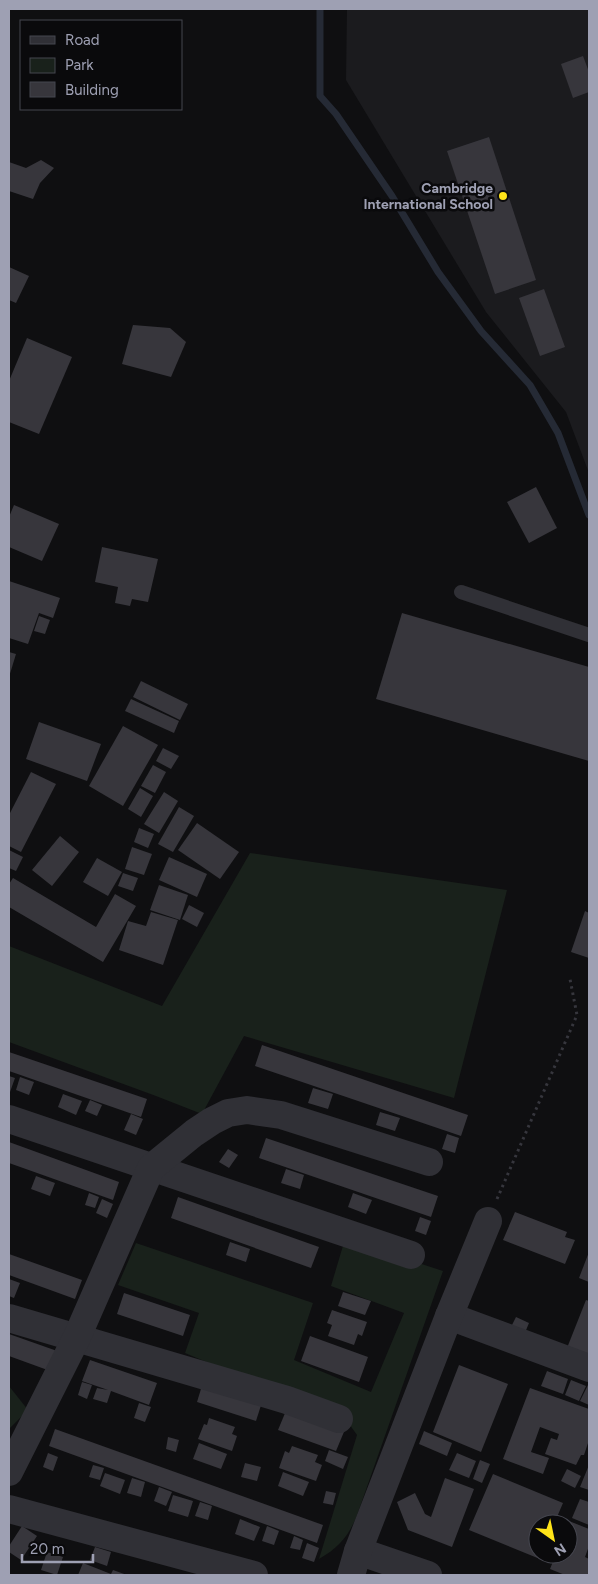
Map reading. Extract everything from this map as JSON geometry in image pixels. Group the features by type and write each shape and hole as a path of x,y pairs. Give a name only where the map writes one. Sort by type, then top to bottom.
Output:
{"street":[{"path":"9,1472 77,1338 151,1168 212,1121 228,1113 247,1110 281,1115 429,1162"},
{"path":"9,1119 411,1255"},
{"path":"428,1575 355,1563 449,1316 488,1221"},
{"path":"449,1316 589,1368"},
{"path":"9,1318 286,1400 338,1420"},
{"path":"9,1509 254,1575"}],"lane":[{"path":"461,592 589,635"}],"path":[{"path":"488,1221 577,1015 570,979"}],"shaded area":[{"name":"Cambridge International School","path":"347,9 589,9 589,473 566,412 486,312 346,80"}],"green space":[{"path":"250,853 507,890 454,1098 244,1036 202,1114 9,1042 9,946 162,1006"},
{"path":"345,1239 443,1271 356,1518 341,1542 332,1551 319,1559 357,1435 347,1421 185,1353 199,1313 118,1285 136,1243 313,1303 294,1360 371,1392 404,1313 331,1286"},
{"path":"9,1386 28,1410 9,1429"}],"building":[{"path":"583,56 589,72 589,92 573,98 561,64"},
{"path":"489,137 536,280 495,294 447,151"},
{"path":"41,160 54,168 40,183 33,199 9,191 9,162 26,168"},
{"path":"9,267 29,276 16,303 9,300"},
{"path":"544,289 565,347 540,356 519,298"},
{"path":"133,325 170,328 186,342 171,377 122,364"},
{"path":"27,338 72,357 39,434 9,422 9,381"},
{"path":"536,487 557,528 529,543 507,502"},
{"path":"14,505 59,524 42,561 9,547 9,517"},
{"path":"102,547 158,559 148,602 132,599 130,606 115,603 118,587 95,582"},
{"path":"9,581 60,598 53,618 39,613 28,644 9,638"},
{"path":"402,613 589,667 589,761 376,699"},
{"path":"39,616 50,620 45,634 34,631"},
{"path":"9,652 16,654 9,677"},
{"path":"141,681 188,704 180,720 133,697"},
{"path":"131,699 179,721 174,733 125,711"},
{"path":"39,722 101,744 87,781 26,759"},
{"path":"123,726 158,745 123,806 89,786"},
{"path":"163,748 179,756 171,769 156,761"},
{"path":"153,765 166,772 155,793 141,786"},
{"path":"31,772 56,784 21,852 9,846 9,815"},
{"path":"140,788 153,796 141,817 128,809"},
{"path":"164,792 178,801 159,833 144,824"},
{"path":"179,807 194,816 173,852 158,844"},
{"path":"197,823 239,852 220,879 178,850"},
{"path":"139,828 154,834 148,848 134,842"},
{"path":"60,836 79,852 52,886 32,870"},
{"path":"132,847 152,854 144,875 125,869"},
{"path":"9,850 23,857 16,871 9,868"},
{"path":"169,857 207,874 197,897 159,880"},
{"path":"97,858 122,872 108,896 83,882"},
{"path":"123,873 138,878 133,891 118,886"},
{"path":"13,878 96,927 115,894 136,906 103,962 9,907 9,884"},
{"path":"159,885 188,895 180,920 150,910"},
{"path":"189,905 204,913 197,927 182,919"},
{"path":"585,911 589,913 589,958 571,952"},
{"path":"151,912 178,920 163,965 119,950 128,921 146,926"},
{"path":"262,1045 468,1115 461,1136 255,1066"},
{"path":"9,1052 147,1099 141,1117 9,1071"},
{"path":"9,1076 15,1078 10,1092 9,1092"},
{"path":"20,1077 34,1082 29,1095 16,1090"},
{"path":"313,1088 333,1094 328,1109 308,1103"},
{"path":"63,1094 82,1101 76,1115 58,1107"},
{"path":"90,1100 102,1105 97,1116 85,1111"},
{"path":"380,1112 400,1118 395,1131 376,1125"},
{"path":"131,1114 143,1119 136,1135 124,1130"},
{"path":"447,1134 459,1138 455,1153 442,1149"},
{"path":"266,1138 438,1196 431,1217 259,1158"},
{"path":"9,1142 119,1182 113,1200 9,1163"},
{"path":"228,1149 238,1155 229,1168 219,1162"},
{"path":"286,1169 304,1175 300,1189 281,1183"},
{"path":"36,1176 55,1183 50,1196 31,1189"},
{"path":"89,1193 99,1197 95,1208 85,1205"},
{"path":"353,1193 372,1200 366,1214 348,1207"},
{"path":"178,1197 319,1247 311,1268 171,1218"},
{"path":"102,1199 113,1204 107,1218 96,1213"},
{"path":"515,1212 567,1232 565,1237 575,1240 565,1264 503,1240"},
{"path":"420,1217 431,1221 426,1235 415,1231"},
{"path":"230,1242 250,1249 246,1262 226,1255"},
{"path":"589,1252 589,1282 579,1278"},
{"path":"9,1254 82,1280 75,1299 9,1275"},
{"path":"9,1279 20,1283 14,1298 9,1296"},
{"path":"343,1292 371,1301 365,1315 338,1306"},
{"path":"124,1293 190,1315 183,1336 117,1314"},
{"path":"586,1300 589,1301 589,1356 567,1348"},
{"path":"332,1310 367,1322 362,1336 358,1334 354,1345 328,1336 332,1325 327,1323"},
{"path":"516,1317 529,1323 524,1335 510,1329"},
{"path":"9,1334 60,1352 53,1372 9,1356"},
{"path":"310,1336 368,1357 359,1382 301,1361"},
{"path":"90,1360 157,1383 149,1405 111,1391 107,1403 93,1399 97,1388 108,1390 82,1381"},
{"path":"459,1365 508,1384 481,1452 433,1432"},
{"path":"547,1371 568,1379 563,1394 541,1386"},
{"path":"204,1379 263,1399 256,1421 197,1402"},
{"path":"571,1380 586,1386 579,1401 565,1395"},
{"path":"82,1382 92,1385 87,1399 78,1395"},
{"path":"589,1386 589,1405 580,1401"},
{"path":"530,1388 589,1409 589,1440 584,1455 581,1455 576,1465 545,1454 551,1438 557,1440 559,1434 540,1427 531,1452 549,1458 543,1474 503,1459"},
{"path":"139,1403 151,1407 145,1422 134,1418"},
{"path":"288,1406 346,1427 336,1451 278,1430"},
{"path":"209,1418 235,1427 232,1434 237,1436 232,1451 198,1439 204,1424 207,1425"},
{"path":"55,1429 323,1525 317,1543 49,1446"},
{"path":"424,1431 452,1443 447,1456 419,1444"},
{"path":"168,1437 179,1440 176,1452 166,1449"},
{"path":"199,1443 227,1454 221,1469 193,1459"},
{"path":"292,1446 318,1455 315,1462 322,1465 316,1481 279,1468 285,1451 289,1453"},
{"path":"329,1450 348,1457 343,1469 325,1461"},
{"path":"48,1453 58,1457 53,1471 43,1467"},
{"path":"457,1453 476,1461 469,1478 449,1470"},
{"path":"480,1460 490,1464 482,1483 473,1479"},
{"path":"245,1463 261,1467 257,1481 241,1477"},
{"path":"93,1465 104,1468 100,1480 89,1477"},
{"path":"589,1465 589,1490 580,1487"},
{"path":"567,1469 581,1476 575,1488 561,1481"},
{"path":"283,1472 309,1482 303,1496 278,1486"},
{"path":"105,1473 125,1480 120,1494 100,1486"},
{"path":"493,1474 563,1503 558,1514 528,1514 528,1554 469,1530"},
{"path":"132,1478 145,1482 141,1497 127,1493"},
{"path":"445,1478 474,1489 452,1547 408,1530 397,1502 415,1493 425,1514 431,1517"},
{"path":"159,1487 172,1492 166,1506 154,1501"},
{"path":"326,1491 336,1493 333,1505 323,1503"},
{"path":"173,1495 193,1501 188,1517 168,1511"},
{"path":"580,1499 589,1502 589,1525 578,1520 578,1514 574,1514"},
{"path":"200,1502 212,1506 208,1520 195,1516"},
{"path":"240,1519 260,1527 254,1541 235,1534"},
{"path":"578,1525 589,1529 589,1546 585,1557 589,1559 589,1575 565,1575 550,1569 552,1564 578,1564"},
{"path":"22,1526 37,1536 21,1560 9,1552 9,1546"},
{"path":"267,1526 279,1531 274,1545 262,1541"},
{"path":"294,1536 303,1540 300,1550 290,1548"},
{"path":"307,1543 319,1548 314,1562 302,1558"},
{"path":"95,1547 111,1552 107,1566 90,1560"},
{"path":"47,1552 63,1557 57,1575 41,1570"},
{"path":"83,1563 111,1574 113,1570 127,1575 78,1575"}],"waterway":[{"path":"320,9 320,96 336,114 392,196 438,272 481,331 530,385 558,433 589,515"}],"place":[{"name":"Cambridge International School","path":"503,196"}]}
